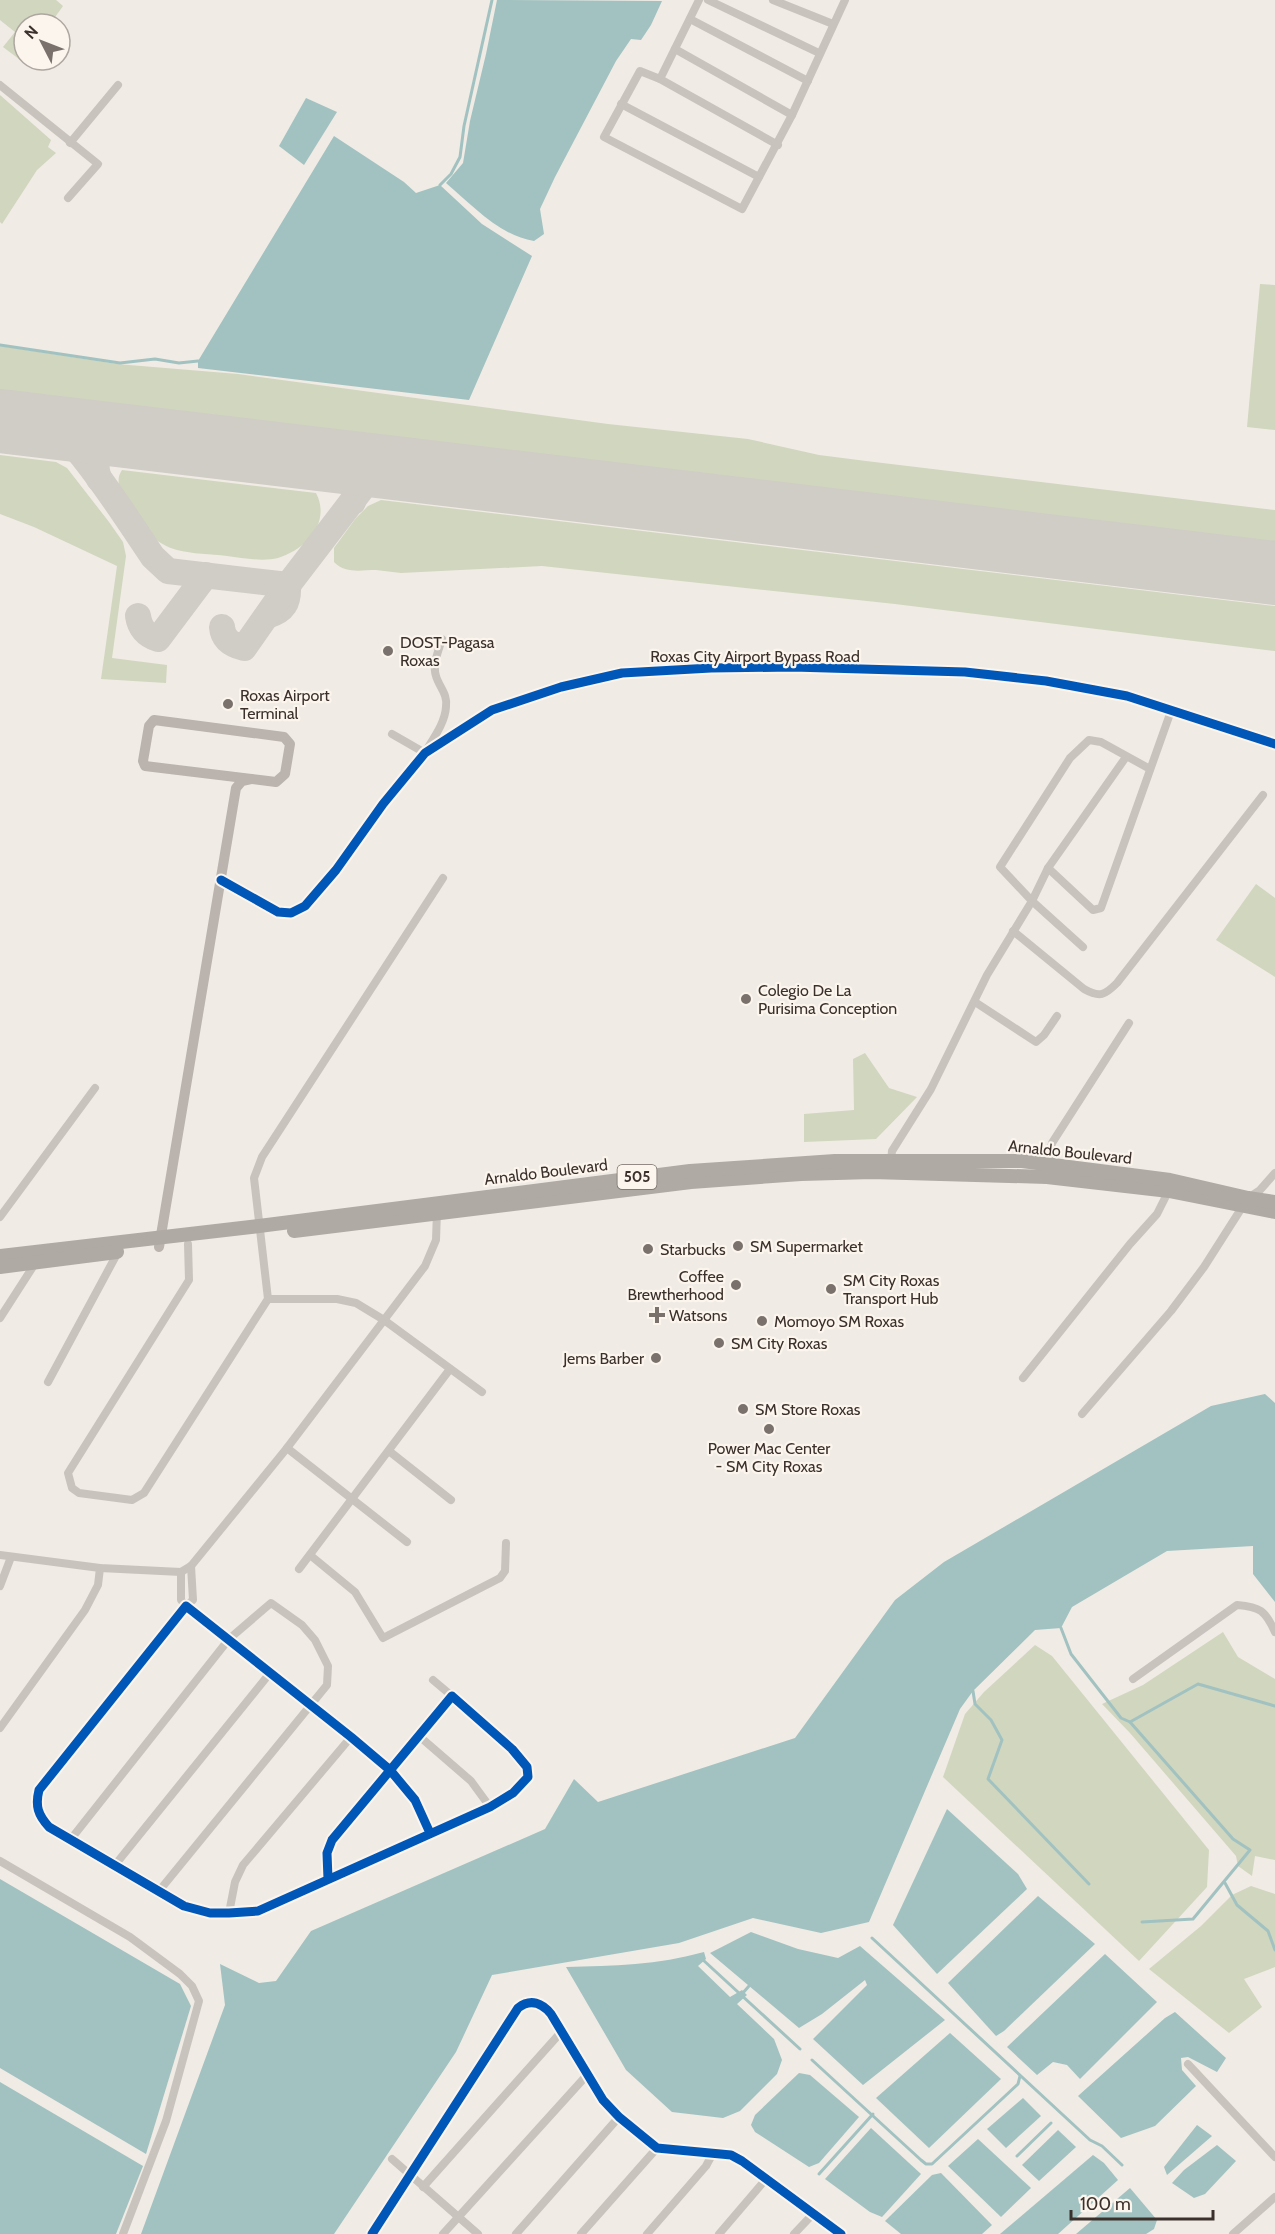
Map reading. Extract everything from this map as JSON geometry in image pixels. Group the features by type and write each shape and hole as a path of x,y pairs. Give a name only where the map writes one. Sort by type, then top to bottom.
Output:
{"highway":[{"name":"Arnaldo Boulevard","path":"873,1167 891,1162 1022,1161 1048,1171"},
{"name":"Arnaldo Boulevard","path":"0,1267 36,1262 63,1254 691,1176 801,1174 873,1167 1048,1171 1169,1185 1246,1202 1275,1212"},
{"name":"Arnaldo Boulevard","path":"1246,1202 1275,1202"},
{"name":"Arnaldo Boulevard","path":"0,1256 118,1252 159,1243 188,1244 259,1231"}],"street":[{"path":"660,79 699,0"},
{"path":"708,0 819,53"},
{"path":"773,0 833,24"},
{"path":"778,145 660,79 640,71 604,137 742,209 778,145 845,0"},
{"path":"690,19 808,81"},
{"path":"675,49 792,115"},
{"path":"0,85 98,164 68,198"},
{"path":"70,143 118,85"},
{"path":"621,104 759,177"},
{"path":"392,734 424,753 440,728 447,706 444,690 435,675 435,662 442,639"},
{"name":"Roxas City Airport Bypass Road","path":"221,880 278,912 291,913 305,906 336,870 383,804 424,753 492,710 561,687 622,673 689,669 793,668 965,672 1046,681 1127,696 1275,744"},
{"path":"1048,868 1093,910 1101,908 1172,711"},
{"path":"154,720 258,732 288,739 290,744 286,769 281,779 276,782 250,779 145,766 143,761 151,722 154,720"},
{"path":"1083,947 1032,901 1000,867 1070,758 1089,740 1101,742 1150,769"},
{"path":"891,1162 892,1150 931,1089 987,975 1032,901 1048,868 1126,757"},
{"path":"226,776 236,788"},
{"path":"159,1243 236,788 242,781 250,779"},
{"path":"1013,931 1084,989 1094,994 1106,993 1117,983 1263,795"},
{"path":"188,1244 189,1280 68,1473 72,1488 80,1493 132,1500 144,1493 268,1299 254,1178 262,1157 443,878"},
{"path":"975,1002 1036,1042 1058,1016"},
{"path":"1048,1171 1052,1143 1129,1023"},
{"path":"0,1217 95,1088"},
{"path":"1082,1414 1171,1311 1204,1267 1246,1202 1275,1173"},
{"path":"1023,1378 1096,1285 1157,1214 1169,1185"},
{"path":"0,1555 100,1568 181,1572 191,1566 287,1448 425,1266 436,1240 436,1207"},
{"path":"48,1382 118,1252"},
{"path":"0,1318 36,1262"},
{"path":"268,1299 337,1299 356,1303 384,1320 482,1392"},
{"path":"299,1569 450,1369"},
{"path":"287,1448 407,1542"},
{"path":"389,1452 451,1500"},
{"path":"310,1555 356,1592 383,1638 500,1578 505,1571 506,1543"},
{"path":"0,1586 11,1557"},
{"path":"191,1566 193,1600 39,1790 35,1803 40,1817 49,1827 184,1906 210,1912 258,1911 490,1807 513,1792 528,1777 527,1767 512,1749 433,1680"},
{"path":"0,1728 85,1610 98,1585 100,1568"},
{"path":"181,1572 181,1600 186,1606 390,1770 415,1800 430,1833"},
{"path":"71,1839 229,1639 271,1603 302,1625 315,1640 328,1666 327,1685 159,1891"},
{"path":"1133,1679 1237,1605 1255,1606 1267,1615 1275,1632"},
{"path":"115,1865 270,1673"},
{"path":"328,1879 327,1853 332,1840 452,1696"},
{"path":"419,1736 471,1781 490,1807"},
{"path":"230,1913 235,1882 243,1865 351,1737"},
{"path":"0,1861 130,1937 180,1974 192,1986 199,2001 166,2121 123,2234"},
{"path":"372,2234 520,2005 533,2002 543,2005 562,2031 603,2100 619,2117 657,2148 731,2155 841,2234"},
{"path":"423,2187 562,2031"},
{"path":"1188,2064 1275,2157"},
{"path":"443,2234 587,2075"},
{"path":"516,2234 619,2117"},
{"path":"581,2234 657,2148"},
{"path":"647,2234 706,2166 713,2153"},
{"path":"392,2159 477,2234"},
{"path":"719,2234 766,2180"},
{"path":"1233,2234 1275,2197"},
{"path":"794,2234 813,2214"}],"green space":[{"path":"0,0 56,0 63,6 59,12 12,12 12,30 0,20"},
{"path":"12,36 12,54 3,47"},
{"path":"0,95 51,140 48,147 56,153 37,170 2,224 0,222"},
{"path":"1260,284 1275,285 1275,430 1247,427"},
{"path":"0,346 117,364 238,374 608,424 748,439 819,455 1275,510 1275,542 0,391"},
{"path":"0,455 56,462 67,468 109,522 123,542 126,556 112,658 167,665 166,683 101,679 117,566 34,527 0,514"},
{"path":"122,470 316,493 320,504 318,524 307,541 289,554 278,558 252,559 177,550 160,543 145,531 133,516 119,485"},
{"path":"381,500 1275,606 1275,651 895,604 542,566 401,573 354,570 339,566 334,562 334,548 356,518 368,506"},
{"path":"1256,884 1275,898 1275,977 1216,940"},
{"path":"865,1053 889,1088 917,1097 876,1139 804,1142 804,1114 854,1110 853,1059"},
{"path":"1223,1632 1238,1657 1275,1679 1275,1860 1255,1856 1252,1876 1238,1866 1236,1856 1130,1733 1102,1704 1143,1685"},
{"path":"1035,1645 1052,1656 1209,1850 1207,1887 1139,1961 943,1777 965,1714 984,1692"},
{"path":"1251,1886 1275,1894 1275,1967 1244,1979 1262,2007 1229,2033 1149,1969 1201,1926 1232,1895"}],"water":[{"path":"497,0 662,1 641,40 631,39 616,61 540,209 544,234 534,241 510,233 498,226 446,183 463,163"},
{"path":"306,98 337,112 304,165 279,146"},
{"path":"334,136 404,182 416,193 440,185 482,224 532,256 469,400 198,368 198,361"},
{"path":"1265,1394 1275,1403 1275,1602 1253,1574 1253,1546 1167,1551 1072,1607 1061,1628 1035,1630 973,1691 960,1709 869,1922 821,1933 753,1918 679,1943 492,1975 456,2052 334,2234 141,2234 225,2005 220,1964 259,1983 276,1981 311,1931 545,1829 574,1779 598,1802 795,1738 895,1600 944,1562 1211,1406"},
{"path":"947,1809 1018,1874 1027,1889 937,1974 893,1925"},
{"path":"0,1879 180,1984 191,2006 146,2154 0,2068"},
{"path":"1038,1896 1095,1944 996,2036 948,1983"},
{"path":"751,1932 798,1949 838,1958 860,1946 945,2020 863,2085 813,2039 867,1985 865,1980 822,2014 799,2028 710,1953"},
{"path":"704,1952 706,1959 698,1966 730,1997 742,1990 747,1995 737,2004 774,2039 782,2060 777,2074 740,2111 723,2118 672,2112 626,2070 566,1967 653,1962"},
{"path":"1105,1954 1157,2002 1080,2079 1067,2065 1053,2062 1037,2075 1007,2047"},
{"path":"1175,2012 1226,2058 1217,2072 1188,2057 1181,2058 1182,2070 1196,2086 1155,2126 1121,2138 1078,2096 1165,2018"},
{"path":"950,2033 1001,2079 929,2148 876,2098"},
{"path":"799,2073 810,2075 859,2117 819,2163 809,2167 755,2132 751,2125 755,2115"},
{"path":"0,2082 143,2166 116,2234 0,2234"},
{"path":"1023,2098 1041,2116 1006,2148 987,2129"},
{"path":"1197,2125 1212,2136 1167,2175 1164,2167"},
{"path":"871,2128 921,2174 882,2217 870,2212 825,2179"},
{"path":"1058,2130 1076,2147 1039,2181 1022,2165"},
{"path":"978,2139 1031,2188 1001,2217 948,2166"},
{"path":"1217,2145 1236,2161 1205,2194 1194,2198 1172,2183 1184,2170"},
{"path":"1093,2155 1104,2163 1118,2180 1058,2234 1000,2234"},
{"path":"941,2173 992,2225 982,2234 901,2234 885,2221 932,2175"},
{"path":"1130,2188 1157,2220 1154,2229 1146,2234 1076,2234"}],"waterway":[{"path":"440,185 451,174 460,157 464,126 492,0"},
{"path":"0,345 120,363 155,359 179,363 198,361"},
{"path":"1061,1628 1071,1654 1121,1718 1130,1722 1198,1684 1275,1706"},
{"path":"973,1691 975,1704 991,1720 1002,1740 988,1779 1089,1884"},
{"path":"1130,1722 1233,1839 1250,1850 1193,1919 1142,1922"},
{"path":"1225,1883 1237,1905 1268,1931 1275,1950"},
{"path":"872,1938 1090,2140 1102,2146 1122,2165"},
{"path":"702,1959 800,2049"},
{"path":"742,1994 749,1986"},
{"path":"812,2060 926,2164 932,2164 1018,2084 1020,2076"},
{"path":"819,2174 873,2114"},
{"path":"1017,2156 1051,2123"}],"taxiway":[{"path":"52,427 62,434 90,466 153,557 168,571 288,585 288,597 284,605 278,612 267,616"},
{"path":"99,479 96,463 99,451 107,442 122,436"},
{"path":"334,461 345,469 351,478 354,489 353,502"},
{"path":"222,627 229,641 244,648 288,585 370,478 382,470 398,469"},
{"path":"138,616 144,631 158,639 206,575"}],"runway":[{"path":"0,421 1275,573"}],"cycle path":[{"path":"221,880 278,912 291,913 305,906 336,870 383,804 425,753 492,710 561,687 622,673 711,668 793,667 965,672 1046,681 1127,696 1275,744"},
{"path":"328,1879 327,1853 332,1840 377,1786 392,1768 452,1696 512,1749 527,1767 528,1777 513,1793 490,1807 258,1911 210,1913 184,1906 49,1827 40,1814 37,1801 39,1790 186,1606 390,1770 415,1800 430,1833"},
{"path":"372,2234 518,2008 527,2003 536,2003 551,2014 603,2100 619,2117 657,2148 731,2155 841,2234"}],"place":[{"name":"DOST-Pagasa Roxas","path":"388,651"},
{"name":"Roxas Airport Terminal","path":"228,704"},
{"name":"Colegio De La Purisima Conception","path":"746,999"},
{"name":"SM Supermarket","path":"738,1246"},
{"name":"Starbucks","path":"648,1249"},
{"name":"Coffee Brewtherhood","path":"736,1285"},
{"name":"SM City Roxas Transport Hub","path":"831,1289"},
{"name":"Watsons","path":"657,1315"},
{"name":"Momoyo SM Roxas","path":"762,1321"},
{"name":"SM City Roxas","path":"719,1343"},
{"name":"Jems Barber","path":"656,1358"},
{"name":"SM Store Roxas","path":"743,1409"},
{"name":"Power Mac Center - SM City Roxas","path":"769,1429"}]}
